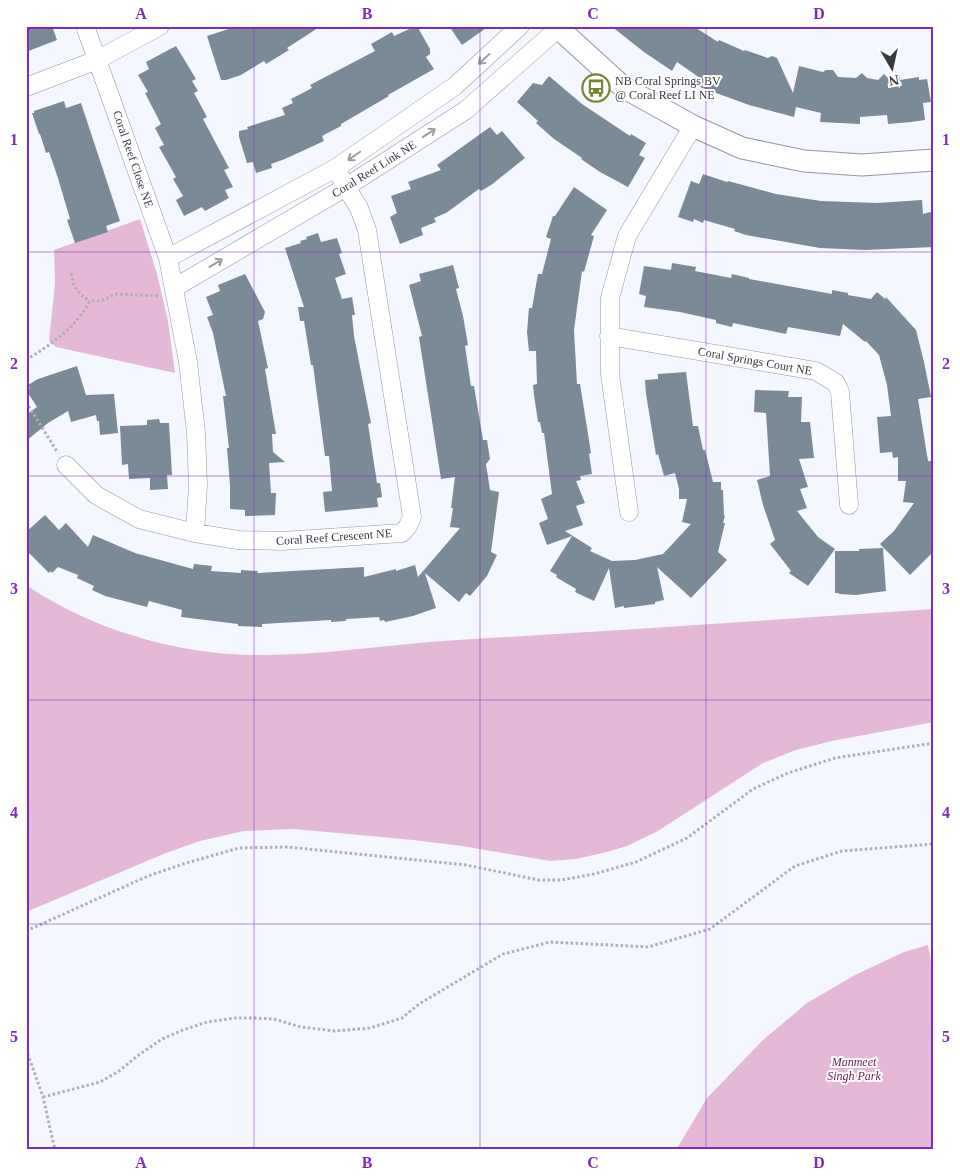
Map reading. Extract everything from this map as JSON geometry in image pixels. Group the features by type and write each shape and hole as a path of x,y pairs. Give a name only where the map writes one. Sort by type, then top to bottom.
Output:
{"street":[{"name":"Coral Reef Close NE","path":"85,26 168,258"},
{"path":"26,87 97,60 160,26"},
{"name":"Coral Reef Link NE","path":"168,258 336,168 455,86 520,26"},
{"path":"559,27 623,87 693,126 742,148 804,161 862,164 934,160"},
{"name":"Coral Reef Link NE","path":"168,292 346,187 466,110 559,27"},
{"path":"629,512 610,374 610,298 627,236 693,126"},
{"name":"Coral Reef Crescent NE","path":"195,533 238,540 282,541 402,533 412,517 367,230 359,208 336,168"},
{"path":"66,465 96,495 139,519 195,533 198,485 196,433 188,362 168,292 168,258"},
{"name":"Coral Springs Court NE","path":"609,336 816,371 836,383 840,392 849,505"}],"path":[{"path":"71,273 78,293 90,302 101,301 115,294 168,292"},
{"path":"26,360 52,344 69,329 90,302"},
{"path":"26,402 66,465"},
{"path":"26,931 148,876 239,848 288,846 466,865 539,880 561,880 594,874 636,862 687,838 753,789 788,773 836,758 934,743"},
{"path":"43,1098 100,1082 120,1071 162,1039 207,1022 235,1018 252,1018 274,1019 301,1027 335,1031 370,1028 402,1018 419,1004 503,954 550,942 648,947 710,929 795,866 842,851 934,844"},
{"path":"26,1049 43,1098 55,1150"}],"green space":[{"path":"140,219 157,274 168,321 175,373 56,347 49,341 55,283 54,250"},
{"path":"26,585 64,608 125,633 189,649 252,655 316,653 443,641 934,609 934,722 832,741 796,750 763,763 658,831 627,846 576,859 550,861 462,846 294,829 244,831 200,841 166,853 26,912"},
{"name":"Manmeet Singh Park","path":"928,945 934,979 934,1150 676,1150 707,1098 763,1040 807,1003 855,975 904,952"}],"building":[{"path":"26,26 52,26 57,40 26,52"},
{"path":"238,26 321,26 287,48 289,50 266,64 264,61 241,75 221,80 207,36"},
{"path":"416,26 430,49 430,54 426,57 434,69 322,136 324,141 271,164 272,168 256,173 253,162 247,163 239,131 285,115 282,108 293,103 291,99 312,88 310,85 375,51 371,44 392,32 394,36"},
{"path":"449,26 489,26 462,45"},
{"path":"611,26 693,26 718,42 719,40 744,51 768,58 772,56 777,58 793,93 799,66 823,72 833,70 838,77 856,78 862,73 867,78 878,80 884,74 889,79 900,77 900,80 919,77 919,80 927,79 931,102 923,103 925,120 911,122 888,124 887,115 860,117 860,124 820,122 821,113 796,107 794,117 749,105 697,86 700,78 677,62 672,71"},
{"path":"176,46 196,79 192,81 198,91 194,93 207,117 203,119 229,168 224,170 233,187 225,190 229,198 205,211 202,207 184,216 176,200 183,196 173,179 176,177 159,147 164,145 155,128 161,124 145,93 148,92 138,75 149,69 146,62"},
{"path":"549,76 582,104 630,136 631,134 646,143 639,155 645,158 628,187 600,172 554,139 517,102 533,83 542,85"},
{"path":"64,101 66,108 81,103 120,221 106,226 108,232 75,243 67,220 70,219 57,175 49,152 46,153 32,113"},
{"path":"490,127 497,135 502,131 525,158 491,185 481,191 479,189 446,213 434,218 436,222 421,228 423,235 400,244 390,217 397,213 391,196 411,189 408,182 441,170 437,165"},
{"path":"703,174 776,194 821,201 877,203 922,200 923,214 934,211 934,247 865,250 820,248 746,235 734,231 735,229 704,220 703,223 694,219 693,222 678,217 691,181 699,184"},
{"path":"574,187 607,210 591,235 594,236 584,272 582,271 574,330 577,384 580,384 591,453 589,454 592,474 580,476 581,480 576,481 585,503 576,506 583,525 565,531 592,548 590,551 612,561 635,560 663,554 691,524 682,522 687,499 679,499 679,489 675,473 664,476 658,454 656,455 645,380 658,379 658,374 686,372 693,426 698,426 713,482 721,482 721,490 723,490 725,516 723,523 725,523 718,552 727,560 691,598 657,567 664,600 655,602 655,604 615,608 609,568 594,601 575,592 576,589 556,577 557,575 550,571 572,536 547,545 539,523 548,519 541,499 552,494 544,433 542,433 540,422 538,422 534,395 533,385 537,384 536,351 529,351 527,332 529,308 532,308 538,274 542,274 551,239 546,237 553,216 555,216"},
{"path":"318,233 321,242 337,238 342,253 339,254 346,274 335,278 342,299 352,297 355,315 352,315 354,336 371,423 368,424 377,483 380,483 382,497 377,498 378,507 325,512 323,492 332,491 329,456 325,456 313,365 311,365 304,321 300,321 298,307 304,307 285,248 301,243 300,241 307,239 306,237"},
{"path":"672,263 696,267 695,271 731,278 732,274 749,279 832,294 832,290 871,299 877,292 885,299 886,297 916,330 931,397 918,399 928,461 934,461 934,551 910,575 880,544 894,531 914,503 903,502 906,481 898,481 898,457 893,458 892,452 880,453 877,417 891,416 887,385 879,355 866,341 843,324 840,336 788,327 786,334 733,323 732,327 716,323 716,320 644,307 646,296 639,294 644,266 671,270"},
{"path":"453,265 459,288 456,289 468,345 465,346 471,386 474,386 483,440 487,440 490,459 486,464 490,490 499,492 491,552 497,555 487,576 470,596 466,593 459,602 425,573 436,608 413,616 385,622 384,620 380,621 379,617 331,622 331,620 262,624 262,627 238,626 238,624 181,617 182,610 149,601 147,607 105,596 92,590 94,586 77,578 78,575 58,567 52,573 51,571 49,573 26,550 26,532 45,515 59,530 66,523 88,547 93,535 135,553 193,569 194,564 212,566 211,571 241,573 241,570 258,571 257,573 364,567 364,577 415,565 418,577 460,528 450,527 455,477 441,479 419,337 422,336 409,285 421,281 419,274"},
{"path":"245,274 265,312 263,319 258,321 268,368 265,369 276,434 272,434 273,452 285,462 269,463 271,493 276,493 275,515 245,516 245,510 230,509 227,448 229,448 223,396 226,396 213,333 207,317 213,315 206,297 220,291 218,285"},
{"path":"77,366 86,395 114,394 118,433 100,435 99,421 97,421 96,415 71,422 68,411 48,423 26,441 26,415 37,407 26,390 30,388 28,385 38,379"},
{"path":"755,390 789,391 788,397 802,397 801,422 810,422 814,458 799,459 808,487 800,489 807,508 797,511 818,537 835,549 808,586 789,573 791,571 770,544 775,540 757,480 770,476 766,413 754,412"},
{"path":"159,419 160,423 169,423 172,475 167,475 168,489 150,490 150,478 129,479 128,464 122,465 120,426 147,425 147,420"},
{"path":"883,548 886,591 856,595 835,593 835,551"}],"place":[{"name":"NB Coral Springs BV @ Coral Reef LI NE","path":"596,88"}]}
